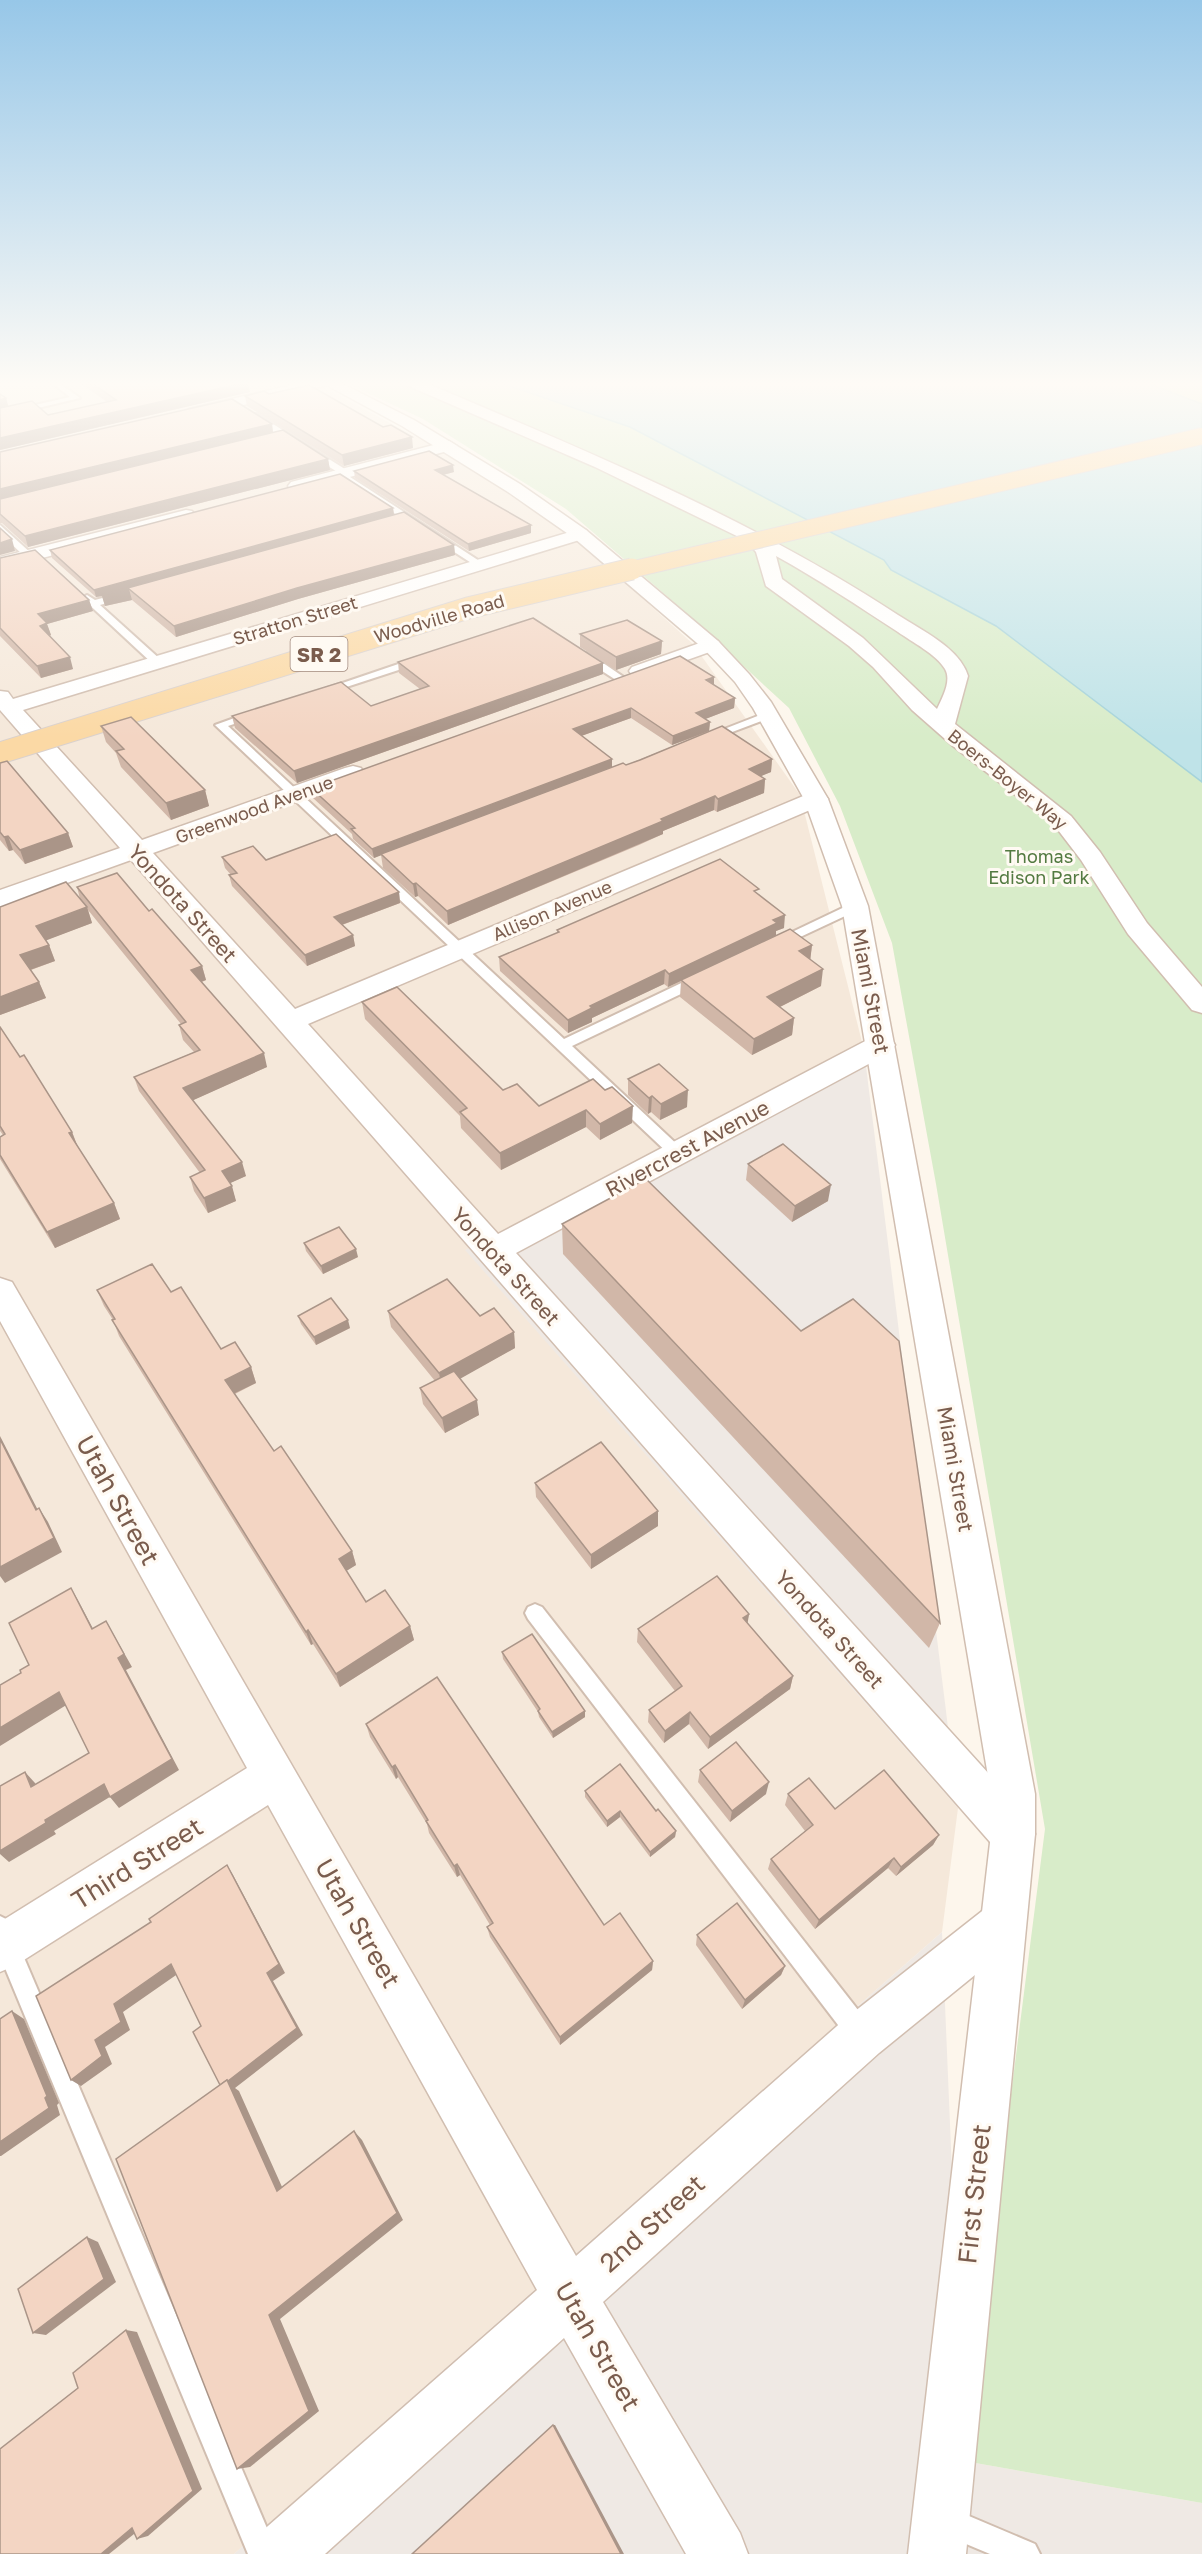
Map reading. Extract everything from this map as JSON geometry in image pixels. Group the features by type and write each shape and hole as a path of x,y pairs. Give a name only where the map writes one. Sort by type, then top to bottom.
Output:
{"main road":[{"name":"SR 2","path":"634,562 894,500"},
{"name":"SR 2","path":"634,562 913,500"},
{"name":"Woodville Road","path":"0,738 427,607 634,562"},
{"name":"Woodville Road","path":"0,753 438,616 634,562"}],"street":[{"name":"Miami Street","path":"530,500 580,534 711,645 742,678 768,715 816,799 855,906 1011,1782 1013,1834"},
{"name":"Boers-Boyer Way","path":"676,500 825,576 917,637 956,669 959,680 944,715 944,726"},
{"path":"0,563 37,556 206,510"},
{"name":"Stratton Street","path":"5,702 157,662 580,534"},
{"name":"Boers-Boyer Way","path":"753,538 763,545 767,553 773,582 856,642 944,726 1063,821 1091,857 1137,928 1202,1004"},
{"path":"598,686 711,645"},
{"name":"Yondota Street","path":"5,702 1013,1834"},
{"name":"Greenwood Avenue","path":"0,899 374,766"},
{"name":"Allison Avenue","path":"289,1022 816,799"},
{"name":"Rivercrest Avenue","path":"493,1251 881,1045"},
{"name":"Utah Street","path":"0,1291 570,2297 719,2554"},
{"name":"Third Street","path":"2,1941 274,1776"},
{"name":"First Street","path":"939,2537 1013,1834"},
{"name":"2nd Street","path":"281,2554 862,2036 1002,1924"}],"lane":[{"path":"381,500 479,564"},
{"path":"395,520 406,517"},
{"path":"0,528 37,556"},
{"path":"77,589 157,662"},
{"path":"93,604 137,591"},
{"path":"573,648 620,678"},
{"path":"310,696 434,656"},
{"path":"265,710 220,724 295,794 377,864 460,949 677,1153"},
{"path":"691,745 768,715"},
{"path":"760,951 855,906"},
{"path":"561,1046 718,971"},
{"path":"535,1613 862,2036"},
{"path":"2,1941 263,2554"},
{"path":"939,2537 1024,2554"}],"shaded area":[{"path":"0,500 517,500 582,544 693,644 800,795 864,1050 466,1250 958,1808 942,1932 234,2554 0,2554"},
{"path":"864,1050 958,1808 465,1250"},
{"path":"942,1932 964,2461 1202,2503 1202,2554 234,2554"}],"green space":[{"name":"Thomas Edison Park","path":"552,500 770,500 884,560 891,570 996,626 1202,782 1202,2503 964,2461 1045,1829 936,1184 892,943 840,806 789,708 676,604 566,509"}],"water":[{"path":"770,500 1202,500 1202,782 996,626 891,570 884,560"}],"building":[{"path":"0,500 166,500 25,536 0,514"},
{"path":"240,500 381,500 393,508 94,590 50,550"},
{"path":"400,500 488,500 531,525 468,544"},
{"path":"404,512 454,545 297,588 174,626 129,589 102,595"},
{"path":"0,528 12,539 0,543"},
{"path":"35,550 89,600 38,614 47,623 40,626 70,657 37,666 0,628 0,558"},
{"path":"533,618 603,663 294,771 232,716 341,682 371,706 429,686 398,662"},
{"path":"627,620 662,641 616,657 580,634"},
{"path":"680,656 714,677 706,680 735,698 696,713 710,722 673,736 631,708 573,729 612,759 372,849 351,829 355,828 311,788"},
{"path":"131,717 205,790 166,803 116,751 124,749 101,726"},
{"path":"722,726 772,759 749,769 765,779 718,799 715,796 661,819 663,821 447,911 381,854 623,763 626,765 640,760"},
{"path":"7,761 68,833 20,850 8,836 4,837 0,832 0,763"},
{"path":"336,834 399,892 334,917 353,935 305,955 229,875 237,873 222,857 253,846 266,860"},
{"path":"720,859 759,889 754,891 785,915 773,920 777,923 669,974 665,970 590,1006 592,1008 568,1020 499,957 559,932 557,930"},
{"path":"117,873 149,911 152,909 202,966 191,970 264,1053 183,1088 242,1162 222,1171 232,1186 204,1198 190,1177 205,1170 134,1077 200,1050 179,1025 186,1022 77,887"},
{"path":"66,882 87,907 36,926 49,945 20,955 39,982 0,997 0,907"},
{"path":"790,929 812,945 799,951 823,969 767,997 794,1018 754,1039 681,980"},
{"path":"397,987 503,1090 517,1084 539,1106 593,1079 605,1090 612,1087 633,1106 600,1124 586,1110 500,1153 460,1112 467,1108 362,1002"},
{"path":"0,1027 20,1057 24,1055 72,1132 69,1133 114,1203 47,1232 0,1155 0,1137 5,1134 0,1126"},
{"path":"659,1064 688,1090 661,1104 652,1096 649,1098 628,1079"},
{"path":"783,1144 831,1185 795,1206 748,1164"},
{"path":"646,1179 801,1331 853,1299 899,1341 940,1623 562,1224"},
{"path":"339,1227 356,1249 321,1266 304,1243"},
{"path":"152,1264 171,1292 181,1287 221,1349 235,1342 251,1367 225,1380 274,1451 281,1446 352,1551 339,1559 366,1602 385,1590 410,1626 336,1674 308,1630 306,1632 112,1320 115,1319 97,1290"},
{"path":"447,1279 480,1316 494,1308 514,1332 439,1373 388,1311"},
{"path":"331,1298 348,1320 314,1337 298,1316"},
{"path":"454,1371 477,1400 442,1418 420,1388"},
{"path":"0,1439 36,1510 39,1508 54,1538 0,1567"},
{"path":"601,1442 658,1511 591,1555 535,1483"},
{"path":"717,1576 749,1614 743,1618 793,1676 710,1737 690,1712 665,1731 649,1710 682,1686 638,1629"},
{"path":"71,1588 92,1629 106,1621 124,1654 118,1658 172,1759 110,1797 104,1784 0,1851 0,1786 25,1772 31,1787 89,1753 59,1692 0,1728 0,1685 21,1673 20,1670 29,1665 9,1623"},
{"path":"532,1634 585,1711 552,1732 538,1711 540,1709 502,1652"},
{"path":"437,1677 604,1925 620,1913 653,1961 560,2037 487,1927 493,1923 457,1864 454,1866 426,1821 428,1820 395,1765 392,1767 366,1724"},
{"path":"736,1742 769,1782 732,1811 700,1770"},
{"path":"620,1764 656,1811 658,1809 676,1831 650,1852 620,1811 607,1821 585,1791"},
{"path":"884,1770 939,1835 901,1867 894,1858 819,1920 771,1859 813,1825 788,1794 809,1778 835,1809"},
{"path":"227,1865 279,1964 267,1973 297,2028 220,2085 193,2032 201,2026 171,1964 114,2004 121,2022 95,2040 102,2056 71,2080 36,1996 151,1922 149,1919"},
{"path":"737,1903 785,1966 745,2000 697,1935"},
{"path":"12,2011 47,2096 45,2098 49,2108 0,2142 0,2019"},
{"path":"227,2080 277,2191 354,2131 397,2213 269,2315 309,2411 237,2469 116,2159"},
{"path":"87,2237 104,2279 33,2333 18,2289"},
{"path":"126,2330 193,2491 137,2539 132,2528 101,2554 0,2554 0,2449 78,2388 73,2373"},
{"path":"553,2425 621,2554 412,2554"}]}
